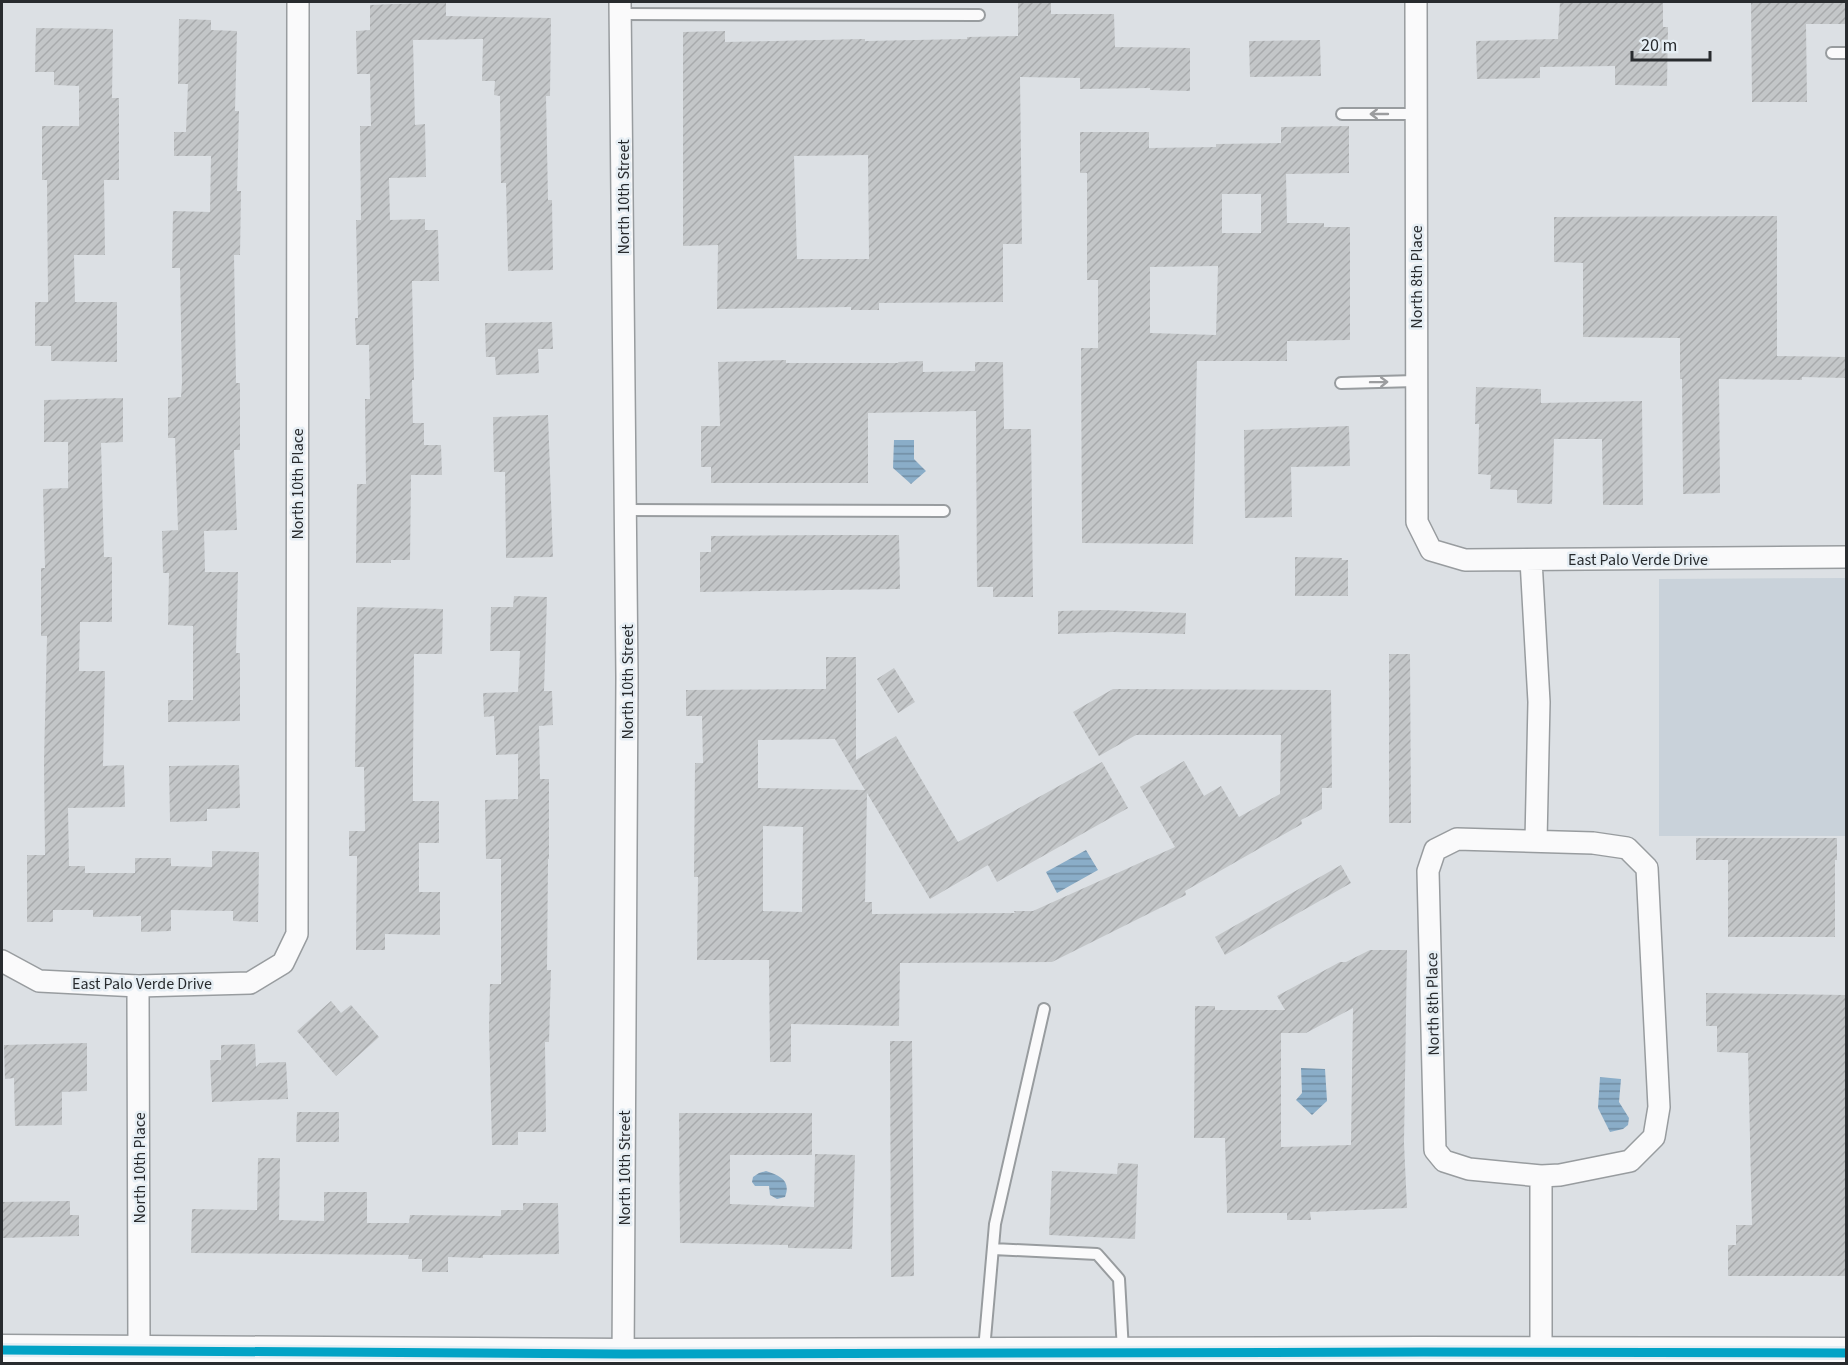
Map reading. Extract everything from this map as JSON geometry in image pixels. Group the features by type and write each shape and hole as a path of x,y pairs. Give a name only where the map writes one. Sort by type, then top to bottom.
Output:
{"main road":[{"path":"2,1350 95,1357 139,1350 623,1359 984,1353 1092,1358 1123,1353 1256,1358 1423,1358 1541,1352 1761,1358 1827,1357"}],"street":[{"name":"North 10th Place","path":"282,963 297,934 298,2"},
{"name":"North 8th Place","path":"1416,2 1417,522 1431,550"},
{"name":"North 10th Street","path":"620,8 627,751 623,1359"},
{"name":"East Palo Verde Drive","path":"1431,550 1465,560 1846,557"},
{"path":"1531,560 1539,702 1536,841"},
{"name":"North 8th Place","path":"1457,839 1593,843 1627,848 1647,868 1659,1107 1654,1137 1630,1161 1560,1175 1541,1176 1469,1169 1444,1161 1435,1150 1428,871 1435,850 1457,839"},
{"name":"East Palo Verde Drive","path":"2,961 39,981 138,986 250,982 282,963"},
{"name":"North 10th Place","path":"138,986 139,1350"},
{"path":"1541,1176 1541,1352"}],"lane":[{"path":"620,8 979,15"},
{"path":"1832,53 1846,54"},
{"path":"1342,114 1416,114"},
{"path":"1341,383 1416,381"},
{"path":"626,510 944,511"},
{"path":"984,1353 995,1224 1044,1009"},
{"path":"993,1249 1097,1254 1119,1279 1123,1353"}],"shaded area":[{"path":"1846,578 1846,836 1659,836 1659,579"}],"water":[{"path":"894,440 914,440 914,459 926,471 911,484 893,468"},
{"path":"1086,850 1098,870 1057,893 1046,872"},
{"path":"1301,1068 1325,1069 1327,1101 1312,1115 1296,1100 1302,1093"},
{"path":"1600,1077 1621,1079 1619,1102 1629,1118 1628,1125 1623,1129 1610,1132 1598,1108"},
{"path":"766,1171 786,1183 785,1197 777,1199 770,1195 769,1186 755,1186 752,1182 753,1177"}],"building":[{"path":"1018,2 1051,2 1051,14 1114,14 1115,47 1190,48 1190,91 1150,90 1150,88 1080,89 1080,78 1020,77 1022,244 1003,244 1003,302 879,303 879,310 851,310 851,307 717,309 718,245 683,246 683,32 725,31 725,42 967,39 967,37 1018,36","holes":["868,155 869,259 797,259 794,156"]},
{"path":"1560,2 1663,2 1663,27 1668,27 1667,86 1615,85 1615,66 1540,67 1540,78 1477,79 1476,41 1558,39"},
{"path":"1751,2 1846,2 1846,24 1806,24 1807,102 1752,102"},
{"path":"446,3 446,16 551,18 550,96 546,96 548,200 552,200 553,270 508,271 506,183 501,183 500,96 494,95 495,81 482,81 483,39 413,40 415,125 425,124 426,177 389,178 390,220 425,219 425,230 438,230 439,281 412,281 414,380 412,380 413,423 424,423 424,445 441,445 442,475 411,475 410,560 391,560 391,563 356,563 357,484 366,484 365,399 370,399 369,345 356,345 355,318 358,318 356,220 361,220 360,126 371,126 370,74 357,74 356,31 370,30 370,5"},
{"path":"179,19 211,20 211,30 237,31 235,111 239,111 237,191 241,191 240,255 234,255 236,383 240,383 240,450 234,450 237,530 204,531 205,572 238,572 236,653 240,653 240,721 168,722 168,700 193,700 193,626 168,625 169,573 163,573 162,531 178,530 175,438 168,438 168,398 181,397 182,383 180,268 172,268 173,211 210,212 211,156 174,156 174,132 186,132 188,84 178,84"},
{"path":"36,28 113,29 112,98 119,98 119,180 104,180 105,255 74,255 75,302 117,302 117,362 51,361 51,346 35,346 35,302 48,302 47,180 42,180 42,126 79,126 79,86 54,85 54,72 35,72"},
{"path":"1320,40 1321,76 1250,77 1249,41"},
{"path":"1349,126 1349,173 1286,174 1287,223 1324,223 1324,227 1350,227 1350,340 1287,341 1287,361 1197,361 1193,544 1082,543 1081,348 1098,348 1098,280 1087,280 1087,173 1080,173 1080,132 1149,132 1149,148 1216,147 1216,144 1281,143 1281,127","holes":["1222,194 1261,194 1261,233 1222,233","1218,266 1216,335 1150,333 1150,267"]},
{"path":"1777,216 1777,356 1846,357 1846,378 1719,379 1720,493 1683,494 1680,338 1583,337 1583,263 1554,262 1554,217"},
{"path":"552,322 553,349 538,349 539,373 496,375 495,357 486,357 485,323"},
{"path":"786,360 786,363 923,361 923,372 975,371 975,362 1003,362 1004,429 1031,429 1033,597 993,597 993,587 977,587 976,411 868,413 868,483 711,483 711,467 701,467 701,426 720,426 718,362"},
{"path":"1476,387 1541,389 1541,403 1642,401 1643,505 1603,505 1602,439 1554,439 1552,504 1517,503 1517,490 1490,489 1491,475 1478,474 1479,424 1475,424"},
{"path":"123,398 123,442 101,443 104,557 112,557 112,622 80,622 79,671 105,671 103,766 124,765 125,807 68,808 69,866 85,866 85,873 135,873 135,858 171,858 171,866 212,867 212,851 259,852 258,922 233,921 233,911 171,910 171,931 141,932 141,916 93,917 93,910 53,910 53,922 27,922 27,855 45,855 44,762 47,636 41,636 41,568 45,568 43,489 68,488 68,442 44,442 44,400"},
{"path":"548,415 553,557 506,558 505,472 494,472 493,417"},
{"path":"1349,426 1350,466 1291,467 1292,517 1245,518 1244,430"},
{"path":"899,535 900,589 700,592 700,552 711,552 711,536"},
{"path":"1295,557 1348,560 1348,596 1295,596"},
{"path":"514,596 547,597 544,691 552,691 553,725 539,726 540,779 549,779 547,970 551,970 549,1042 545,1042 546,1132 518,1132 518,1145 492,1145 490,984 501,984 501,859 486,859 485,800 518,799 518,754 496,755 494,716 484,717 483,693 518,692 520,651 490,651 491,607 513,607"},
{"path":"357,607 443,609 442,654 414,654 413,801 439,801 439,843 419,843 419,892 440,892 440,935 385,934 385,950 356,950 357,856 349,856 349,831 365,831 364,767 355,767"},
{"path":"1058,611 1186,613 1185,634 1113,632 1058,634"},
{"path":"1389,654 1410,654 1411,823 1389,823"},
{"path":"826,657 856,657 856,760 896,736 958,842 1102,762 1128,808 997,882 988,865 930,899 867,793 865,902 872,902 872,914 1033,911 1175,847 1140,787 1184,761 1204,796 1221,786 1239,817 1280,794 1281,735 1136,735 1099,756 1073,712 1113,689 1331,690 1332,788 1322,788 1322,809 1301,820 1302,824 1185,891 1186,895 1052,962 900,963 899,1026 791,1024 791,1062 770,1062 769,960 697,960 698,877 694,877 695,763 703,763 702,716 686,716 686,690 826,689","holes":["835,739 865,790 758,788 758,740","763,826 803,827 802,912 763,911"]},
{"path":"894,668 915,702 898,713 877,679"},
{"path":"239,765 240,808 207,809 207,821 170,822 169,766"},
{"path":"1696,838 1837,838 1835,937 1728,937 1728,860 1696,860"},
{"path":"1341,865 1351,883 1225,955 1215,937"},
{"path":"1370,950 1407,950 1404,1143 1407,1208 1310,1212 1311,1220 1287,1220 1287,1213 1227,1213 1225,1138 1194,1138 1195,1006 1215,1006 1215,1010 1285,1010 1277,996 1340,962 1346,962","holes":["1353,1008 1351,1145 1281,1147 1281,1033 1306,1033"]},
{"path":"1706,993 1846,995 1846,1276 1728,1276 1728,1245 1736,1245 1736,1225 1752,1225 1748,1053 1717,1052 1717,1026 1706,1026"},
{"path":"331,1001 341,1013 351,1005 379,1037 336,1076 297,1031"},
{"path":"890,1041 912,1041 914,1276 891,1277"},
{"path":"87,1043 87,1091 62,1092 62,1125 15,1126 14,1078 5,1079 4,1045"},
{"path":"255,1044 256,1067 260,1063 286,1062 288,1099 212,1102 210,1060 221,1060 221,1045"},
{"path":"297,1112 339,1112 339,1142 296,1142"},
{"path":"679,1113 812,1113 812,1155 730,1155 730,1204 814,1207 815,1154 855,1155 852,1249 680,1243"},
{"path":"258,1158 280,1158 279,1220 324,1221 324,1192 367,1192 367,1223 409,1223 410,1215 501,1216 501,1210 523,1210 523,1203 558,1203 559,1254 483,1255 483,1258 448,1257 448,1272 422,1272 422,1259 408,1259 409,1255 191,1253 192,1209 257,1210"},
{"path":"1118,1163 1138,1164 1135,1239 1049,1235 1052,1171 1117,1174"},
{"path":"70,1201 70,1215 79,1215 79,1236 2,1238 2,1202"}],"transit line":[{"path":"2,1350 623,1354 1846,1353"}]}
